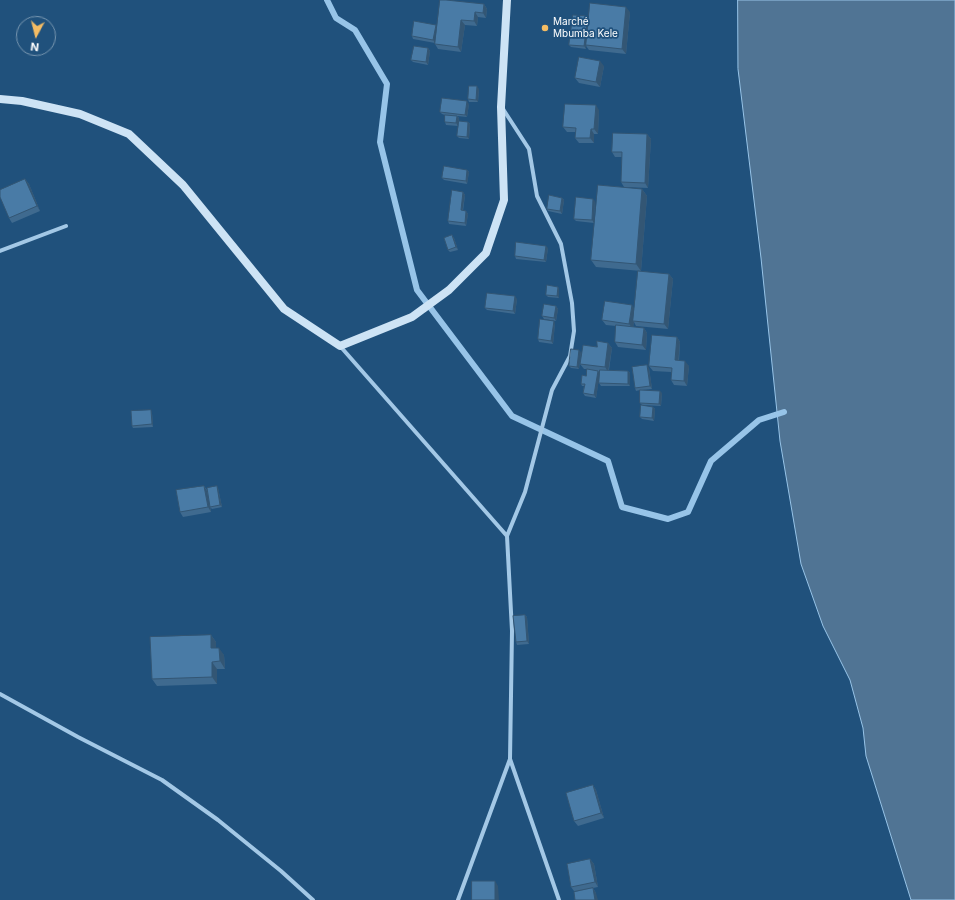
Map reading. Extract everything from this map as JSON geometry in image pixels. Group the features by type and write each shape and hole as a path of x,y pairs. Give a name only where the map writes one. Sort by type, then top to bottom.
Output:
{"main road":[{"path":"0,99 22,101 80,114 129,134 183,185 284,309 340,346 412,318 449,290 486,253 504,200 501,107 507,0"}],"street":[{"path":"458,900 510,759 512,631 506,536 525,492 552,390 570,356 574,331 572,303 561,244 537,196 529,148 501,107"},
{"path":"0,251 66,226"},
{"path":"340,346 506,536"},
{"path":"0,694 78,737 162,780 223,824 281,871 313,900"},
{"path":"510,759 559,900"}],"water":[{"path":"738,0 955,0 955,900 911,900 866,756 863,728 850,680 823,626 801,564 780,441 761,258 738,69"}],"building":[{"path":"440,0 484,4 483,13 475,12 474,21 461,20 458,47 435,44"},
{"path":"590,3 626,7 622,49 586,45"},
{"path":"573,15 588,16 584,46 569,45"},
{"path":"414,21 436,25 433,40 412,36"},
{"path":"414,46 428,48 426,62 411,60"},
{"path":"579,57 600,61 596,82 575,78"},
{"path":"469,86 477,86 476,100 468,99"},
{"path":"442,98 467,101 465,115 440,112"},
{"path":"565,104 596,105 594,129 591,129 590,138 575,138 576,128 563,127"},
{"path":"445,115 457,116 456,123 445,122"},
{"path":"459,121 468,122 467,137 457,136"},
{"path":"613,133 647,134 645,183 621,182 622,152 612,152"},
{"path":"444,166 467,170 466,181 442,178"},
{"path":"25,179 37,206 9,218 0,197 0,190"},
{"path":"598,185 642,189 636,264 591,260"},
{"path":"452,190 463,192 461,210 466,211 465,223 448,221"},
{"path":"549,195 562,198 560,211 547,209"},
{"path":"576,197 593,199 592,220 574,219"},
{"path":"452,235 456,247 448,250 444,238"},
{"path":"516,242 546,246 544,260 515,256"},
{"path":"638,271 669,274 664,324 633,321"},
{"path":"547,285 558,287 557,296 546,295"},
{"path":"487,293 515,296 513,311 485,308"},
{"path":"605,301 632,305 629,324 602,320"},
{"path":"544,304 556,306 554,318 542,316"},
{"path":"540,319 554,321 551,341 538,339"},
{"path":"616,325 644,328 642,345 615,342"},
{"path":"652,335 677,337 675,360 685,361 684,381 671,380 672,368 649,366"},
{"path":"597,341 608,343 605,367 580,364 583,345 597,347"},
{"path":"571,349 579,350 577,367 569,366"},
{"path":"647,365 650,386 635,388 632,367"},
{"path":"587,369 598,371 594,395 583,393 585,384 581,384 582,375 586,376"},
{"path":"600,370 628,371 628,384 599,383"},
{"path":"640,390 660,391 659,404 640,403"},
{"path":"641,405 653,407 652,418 640,417"},
{"path":"151,410 152,424 132,426 131,411"},
{"path":"204,486 208,507 180,512 176,490"},
{"path":"217,486 220,505 210,507 207,488"},
{"path":"525,615 527,641 516,642 513,616"},
{"path":"211,635 211,648 219,648 220,661 212,662 212,677 152,679 150,637"},
{"path":"593,785 601,813 574,821 566,793"},
{"path":"590,859 595,882 571,887 567,864"},
{"path":"472,881 495,881 495,900 472,900"},
{"path":"593,888 595,900 575,900 574,892"}],"waterway":[{"path":"327,0 336,18 355,30 387,84 380,142 417,290 512,416 608,461 622,507 668,519 688,512 711,461 759,420 784,412"}],"place":[{"name":"Marché Mbumba Kele","path":"545,28"}]}
